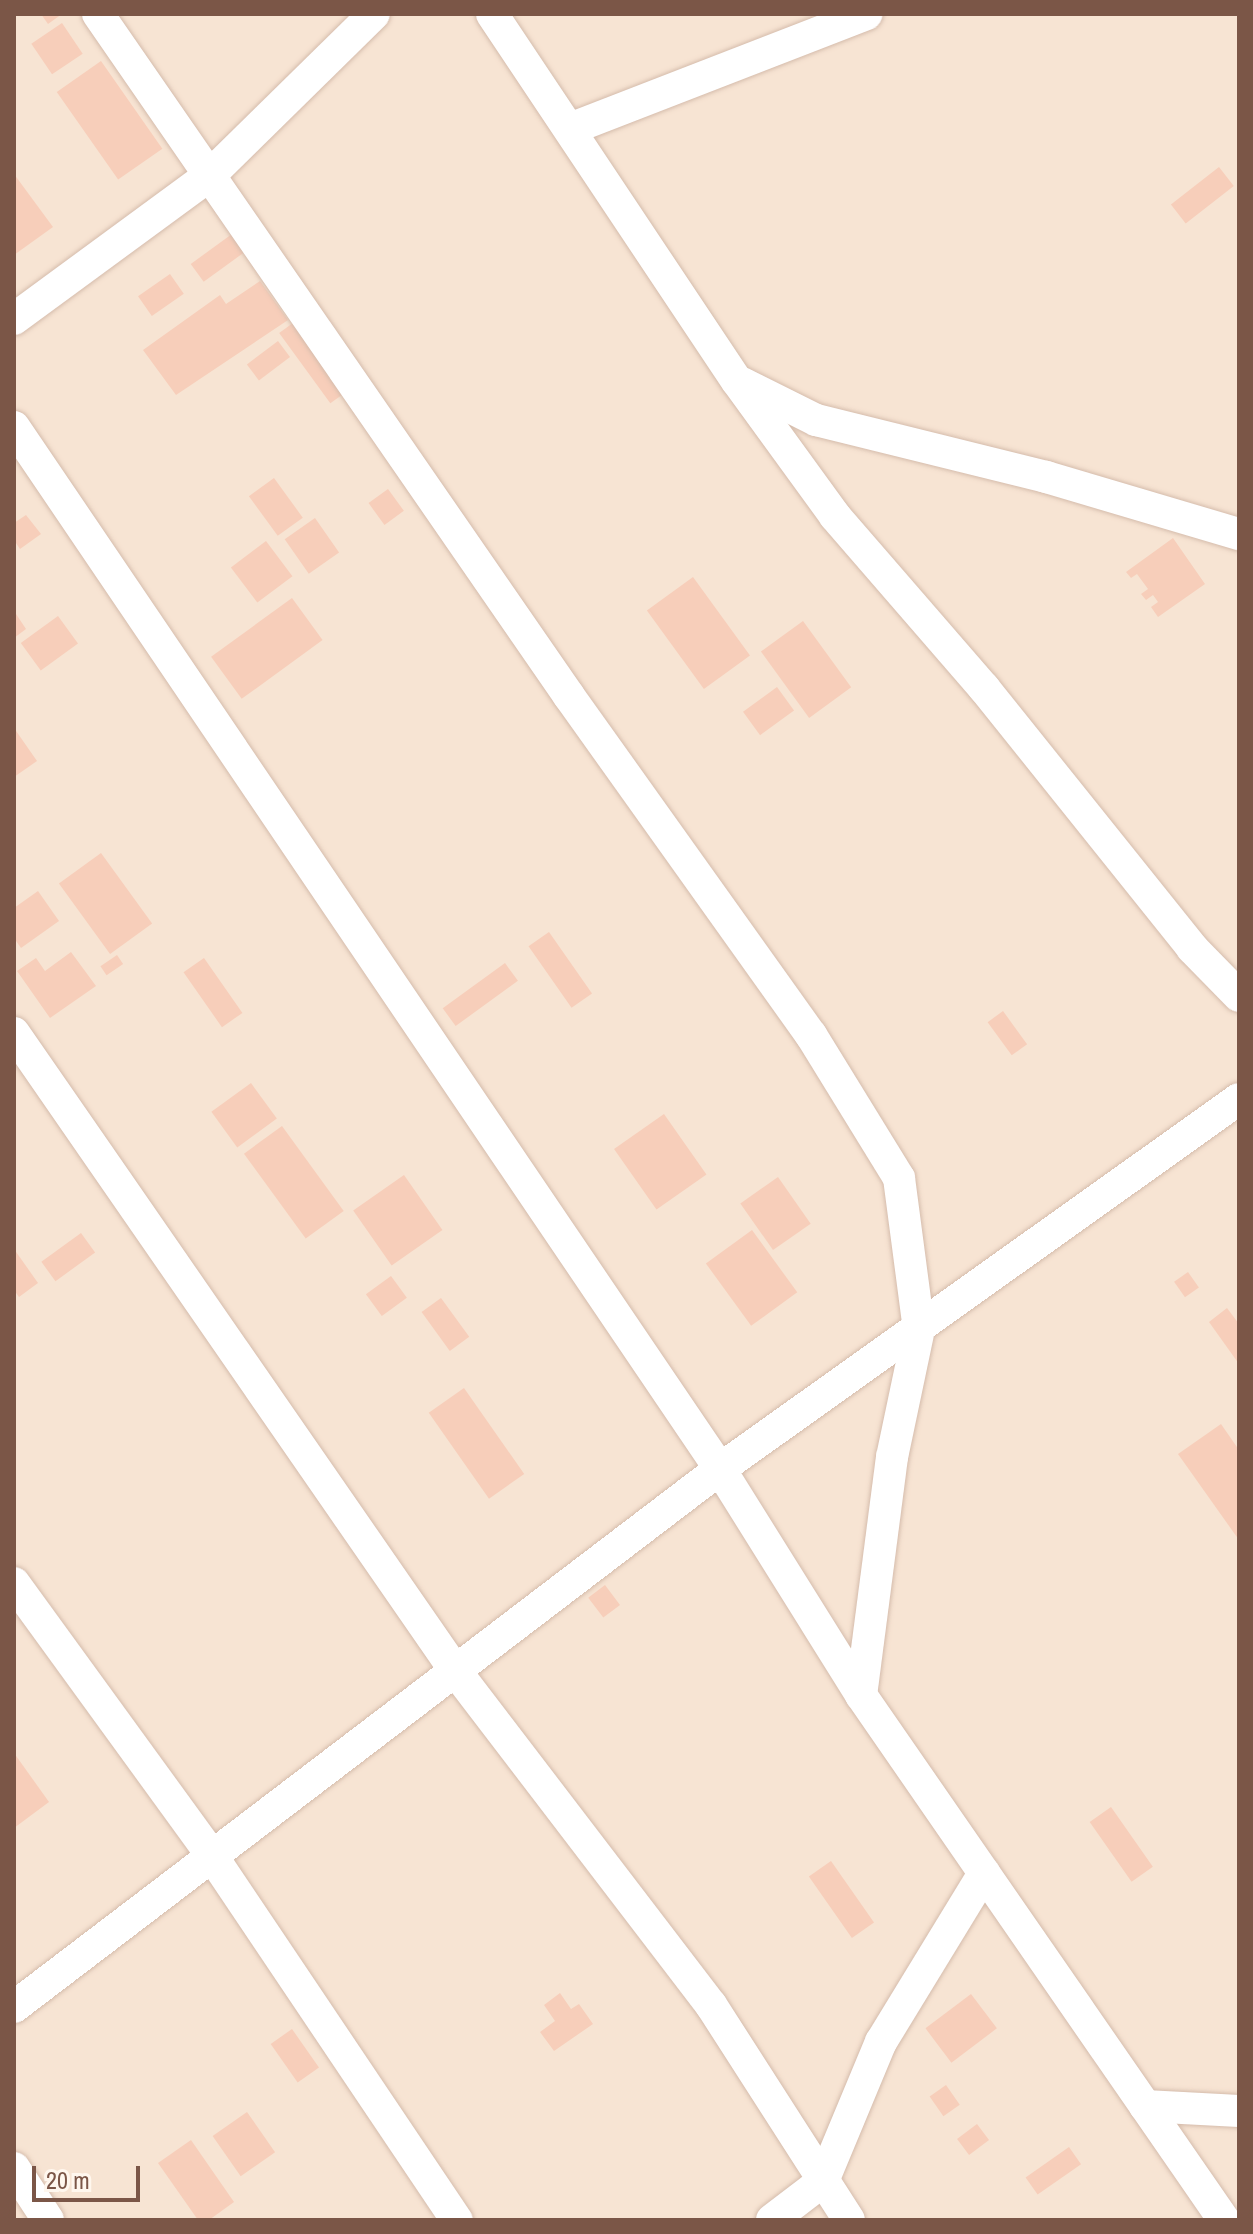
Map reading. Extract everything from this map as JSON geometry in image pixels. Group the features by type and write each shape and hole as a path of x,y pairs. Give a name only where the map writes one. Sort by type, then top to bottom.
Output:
{"street":[{"path":"98,14 569,696 713,894 851,1100 899,1178 919,1329 892,1457 861,1695"},
{"path":"14,319 209,176 374,14"},
{"path":"492,14 737,381 835,516 984,688 1192,948 1239,996"},
{"path":"570,129 867,14"},
{"path":"737,381 816,420 1046,477 1239,534"},
{"path":"14,427 720,1469 861,1695 1224,2220"},
{"path":"14,1033 454,1669 711,2005 849,2220"},
{"path":"14,2007 720,1469 1239,1099"},
{"path":"14,1583 212,1856 457,2220"},
{"path":"772,2220 823,2181 881,2042 984,1873"},
{"path":"1145,2106 1239,2111"},
{"path":"14,2168 48,2220"}],"shaded area":[{"path":"14,14 1239,14 1239,2220 14,2220"}],"building":[{"path":"41,14 62,14 48,24"},
{"path":"62,23 83,54 52,74 31,44"},
{"path":"101,61 162,149 118,180 57,92"},
{"path":"1219,167 1234,186 1186,223 1171,205"},
{"path":"14,174 53,227 14,255"},
{"path":"232,234 245,252 204,282 191,264"},
{"path":"170,274 184,294 152,316 138,296"},
{"path":"260,281 288,320 176,395 143,350 220,295 226,304"},
{"path":"297,320 348,390 330,403 279,333"},
{"path":"278,341 290,357 259,380 247,364"},
{"path":"274,478 303,518 278,536 249,496"},
{"path":"388,489 404,511 384,525 369,503"},
{"path":"26,515 41,534 20,549 14,540 14,523"},
{"path":"315,518 339,552 309,574 285,539"},
{"path":"1173,538 1205,584 1158,617 1151,607 1158,602 1153,595 1146,600 1141,594 1148,589 1137,574 1131,578 1126,572"},
{"path":"266,541 292,576 257,603 231,567"},
{"path":"693,577 750,655 704,689 647,611"},
{"path":"292,598 323,640 242,699 211,657"},
{"path":"14,611 26,629 14,638"},
{"path":"58,616 78,644 41,671 21,643"},
{"path":"803,621 851,687 809,718 761,652"},
{"path":"777,687 794,710 760,735 743,712"},
{"path":"14,728 37,761 14,777"},
{"path":"101,853 152,923 110,954 59,884"},
{"path":"38,891 59,921 21,948 14,938 14,908"},
{"path":"549,932 592,993 572,1008 529,946"},
{"path":"71,952 96,986 50,1018 17,971 36,958 45,971"},
{"path":"117,955 123,964 107,975 100,966"},
{"path":"204,958 242,1013 222,1027 184,972"},
{"path":"505,963 518,981 456,1026 443,1008"},
{"path":"1003,1011 1027,1044 1012,1055 988,1022"},
{"path":"251,1083 277,1119 237,1147 211,1112"},
{"path":"664,1114 706,1175 656,1210 614,1149"},
{"path":"282,1126 344,1211 306,1239 244,1154"},
{"path":"404,1175 442,1230 392,1265 353,1211"},
{"path":"778,1177 811,1224 773,1250 740,1203"},
{"path":"752,1230 797,1292 751,1326 706,1264"},
{"path":"81,1233 95,1252 55,1281 41,1262"},
{"path":"14,1249 38,1283 19,1297 14,1290"},
{"path":"1188,1272 1199,1288 1185,1297 1174,1282"},
{"path":"391,1276 407,1298 382,1316 366,1294"},
{"path":"441,1298 469,1337 450,1351 422,1312"},
{"path":"1227,1308 1239,1324 1239,1364 1209,1322"},
{"path":"464,1388 524,1474 489,1499 429,1413"},
{"path":"1221,1424 1239,1450 1239,1540 1178,1454"},
{"path":"605,1585 620,1605 603,1618 588,1598"},
{"path":"14,1753 49,1802 14,1828"},
{"path":"1111,1807 1153,1867 1132,1882 1090,1822"},
{"path":"831,1861 874,1922 852,1938 809,1876"},
{"path":"560,1993 571,2009 579,2004 593,2024 554,2051 540,2032 555,2021 544,2005"},
{"path":"971,1994 997,2028 951,2063 925,2028"},
{"path":"292,2029 319,2068 298,2082 271,2044"},
{"path":"946,2085 960,2105 943,2116 930,2096"},
{"path":"247,2112 275,2152 241,2176 213,2136"},
{"path":"977,2124 989,2140 969,2155 957,2139"},
{"path":"191,2140 234,2202 209,2220 198,2220 158,2163"},
{"path":"1069,2147 1081,2164 1038,2195 1026,2177"}]}
